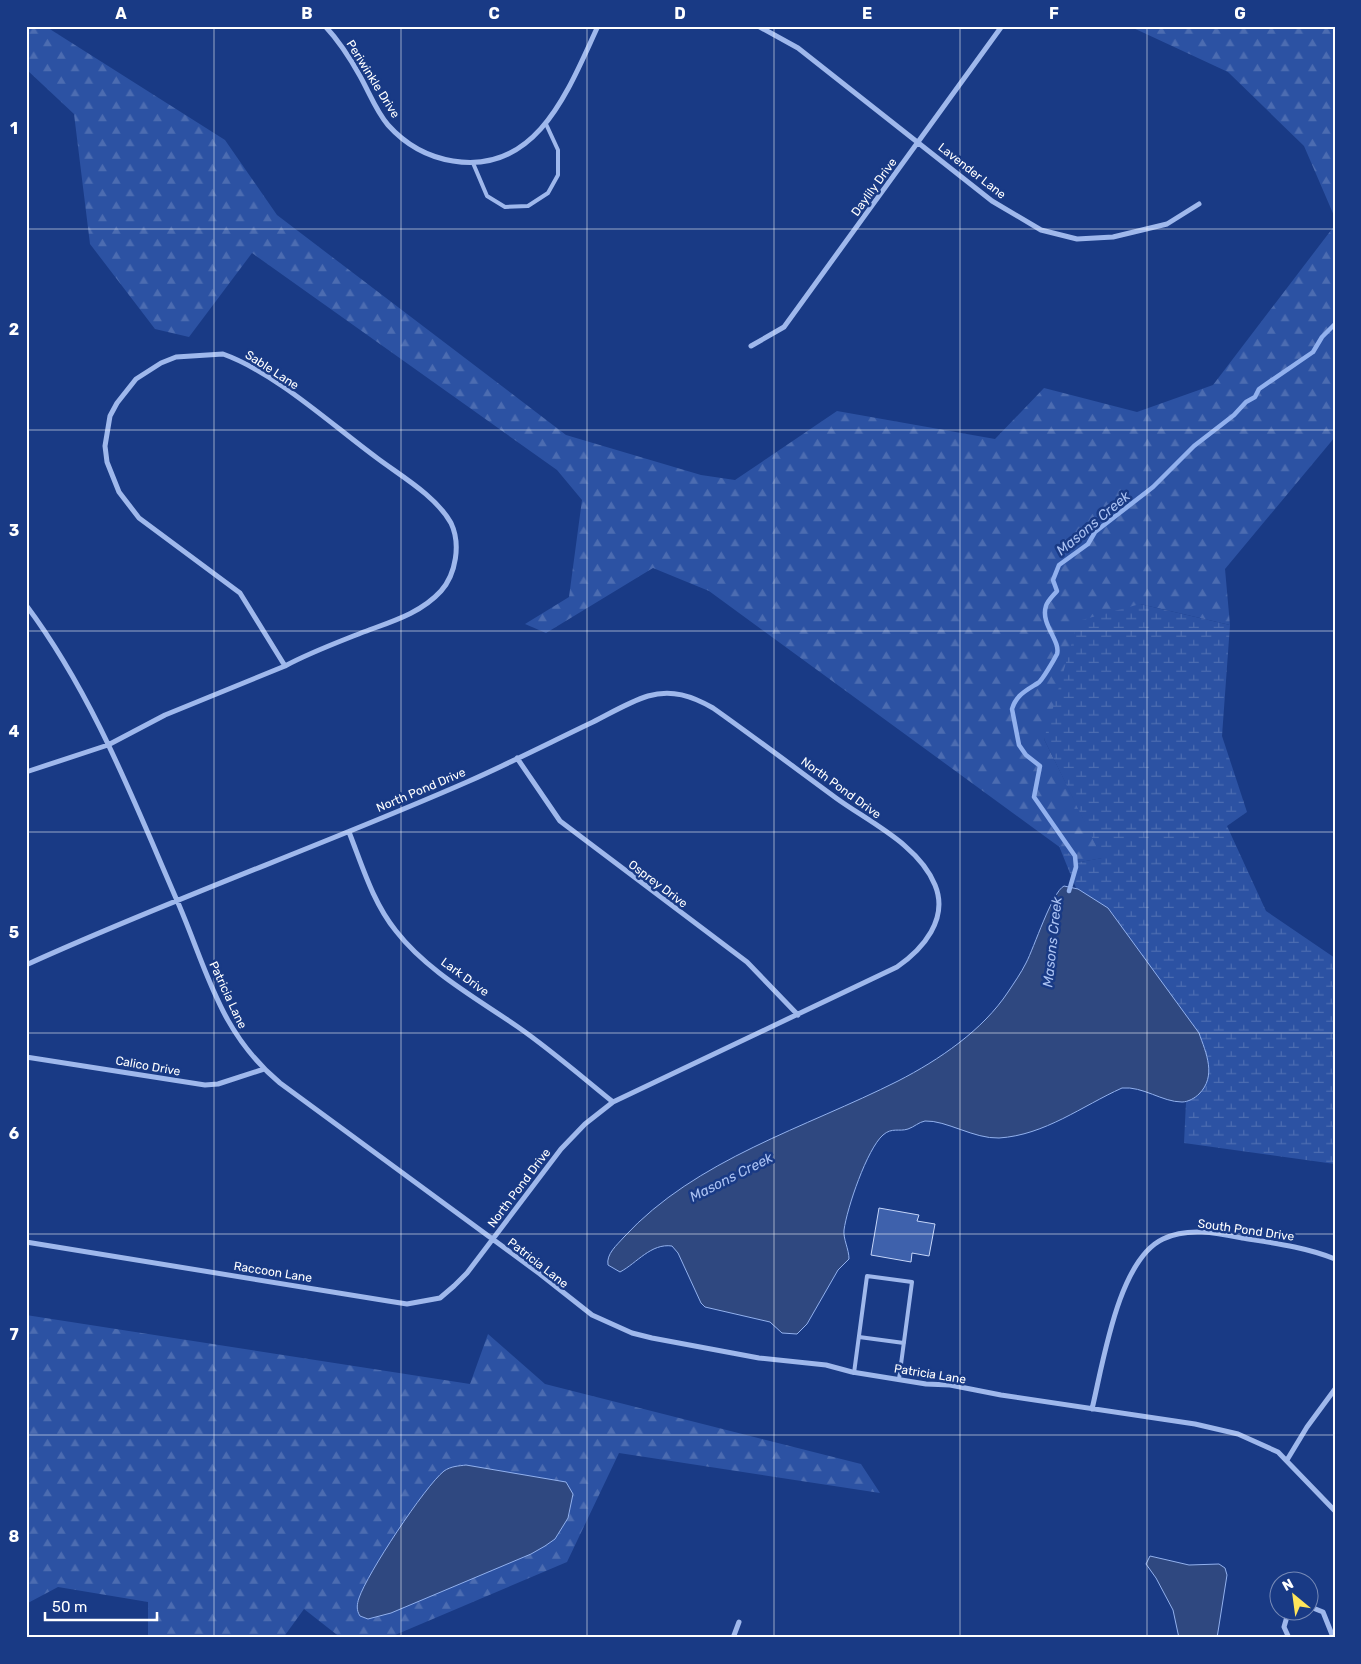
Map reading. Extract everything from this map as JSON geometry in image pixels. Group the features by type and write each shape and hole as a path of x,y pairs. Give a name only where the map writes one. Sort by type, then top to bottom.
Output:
{"street":[{"name":"Periwinkle Drive","path":"325,26 350,59 382,116 400,137 430,155 448,160 473,162 501,158 533,140 546,124 579,67 598,26"},
{"name":"Lavender Lane","path":"758,26 798,48 1008,211 1041,230 1077,239 1113,237 1167,224 1199,204"},
{"name":"Daylily Drive","path":"751,346 784,328 1002,26"},
{"name":"Sable Lane","path":"26,772 108,745 165,715 285,666 327,647 397,620 429,602 442,590 452,574 456,556 456,540 451,523 429,498 287,391 239,360 223,354 176,357 161,363 136,379 125,390 110,416 106,446 112,477 127,505 139,518 240,593 285,666"},
{"name":"Patricia Lane","path":"26,605 69,667 108,745 177,901 224,1015 248,1052 264,1069 592,1315 632,1333 759,1358 826,1365 854,1373 950,1385 1092,1410 1217,1428 1259,1442 1287,1460 1335,1511"},
{"name":"North Pond Drive","path":"177,901 349,832 468,781 647,696 665,693 682,694 713,708 905,847 928,871 937,894 937,919 922,947 911,957 881,975 613,1102 585,1124 561,1149 492,1240"},
{"name":"Osprey Drive","path":"517,758 560,820 746,962 798,1015"},
{"name":"Lark Drive","path":"349,832 378,903 395,931 406,943 439,971 547,1049 613,1102"},
{"path":"26,965 140,914 177,901"},
{"name":"Calico Drive","path":"26,1057 205,1085 218,1084 264,1069"},
{"name":"South Pond Drive","path":"1092,1410 1114,1318 1124,1287 1140,1259 1150,1247 1164,1239 1195,1232 1213,1233 1285,1244 1335,1259"},
{"name":"Raccoon Lane","path":"26,1242 407,1304 440,1298 467,1273 492,1240"},
{"path":"1287,1460 1307,1427 1335,1389"},
{"path":"1318,1610 1323,1612 1333,1637"},
{"path":"733,1638 739,1622"},
{"path":"1285,1622 1284,1627 1289,1638"}],"lane":[{"path":"473,162 487,196 505,207 528,206 548,193 558,175 558,150 546,124"},
{"path":"854,1373 867,1276 912,1282 899,1379"},
{"path":"859,1337 904,1343"}],"green space":[{"path":"26,26 45,26 225,140 277,215 566,435 701,475 735,480 837,411 995,439 1044,388 1137,412 1213,385 1335,225 1335,437 1225,569 1230,625 1140,604 1044,739 1103,858 1080,862 709,591 653,568 546,633 525,624 569,597 582,500 557,470 252,253 189,337 155,329 90,244 74,114 26,69"},
{"path":"1129,26 1335,26 1335,218 1304,146 1228,72"},
{"path":"1140,604 1230,625 1222,736 1247,812 1227,826 1266,911 1335,958 1335,1164 1184,1143 1186,1102 1208,1077 1113,914 1076,888 1059,846 1080,862 1102,858 1044,739 1078,621"},
{"path":"26,1315 470,1384 488,1334 545,1384 861,1464 880,1493 619,1453 567,1562 388,1638 341,1638 304,1609 283,1638 148,1638 148,1602 58,1587 26,1604"}],"water":[{"path":"1064,886 1078,889 1108,908 1199,1033 1207,1056 1209,1072 1208,1080 1204,1087 1191,1100 1182,1102 1167,1100 1137,1089 1122,1088 1048,1126 1016,1136 990,1138 933,1121 921,1122 908,1129 892,1130 886,1133 877,1142 864,1165 849,1208 844,1233 849,1259 838,1270 807,1324 797,1334 782,1333 770,1322 705,1307 701,1303 678,1253 672,1246 657,1248 644,1254 620,1272 608,1265 610,1253 615,1246 653,1210 684,1186 753,1147 898,1081 929,1064 959,1043 986,1019 1008,992 1024,967 1054,898"},
{"path":"466,1465 566,1482 573,1494 568,1518 555,1539 531,1554 391,1613 368,1619 360,1616 357,1605 364,1586 384,1551 411,1511 444,1471 452,1467"},
{"path":"1150,1556 1189,1565 1219,1564 1225,1568 1227,1575 1217,1638 1179,1638 1173,1610 1156,1578 1146,1564"}],"building":[{"path":"879,1208 919,1215 917,1221 935,1224 929,1256 912,1253 911,1262 871,1255"}],"waterway":[{"name":"Masons Creek","path":"1069,891 1076,867 1075,856 1034,797 1040,766 1026,755 1019,745 1012,709 1019,696 1040,681 1057,654 1056,644 1048,626 1045,613 1048,602 1057,591 1053,580 1059,565 1088,544 1095,532 1153,487 1194,446 1234,415 1246,402 1255,397 1259,389 1313,352 1322,337 1335,324"}]}
